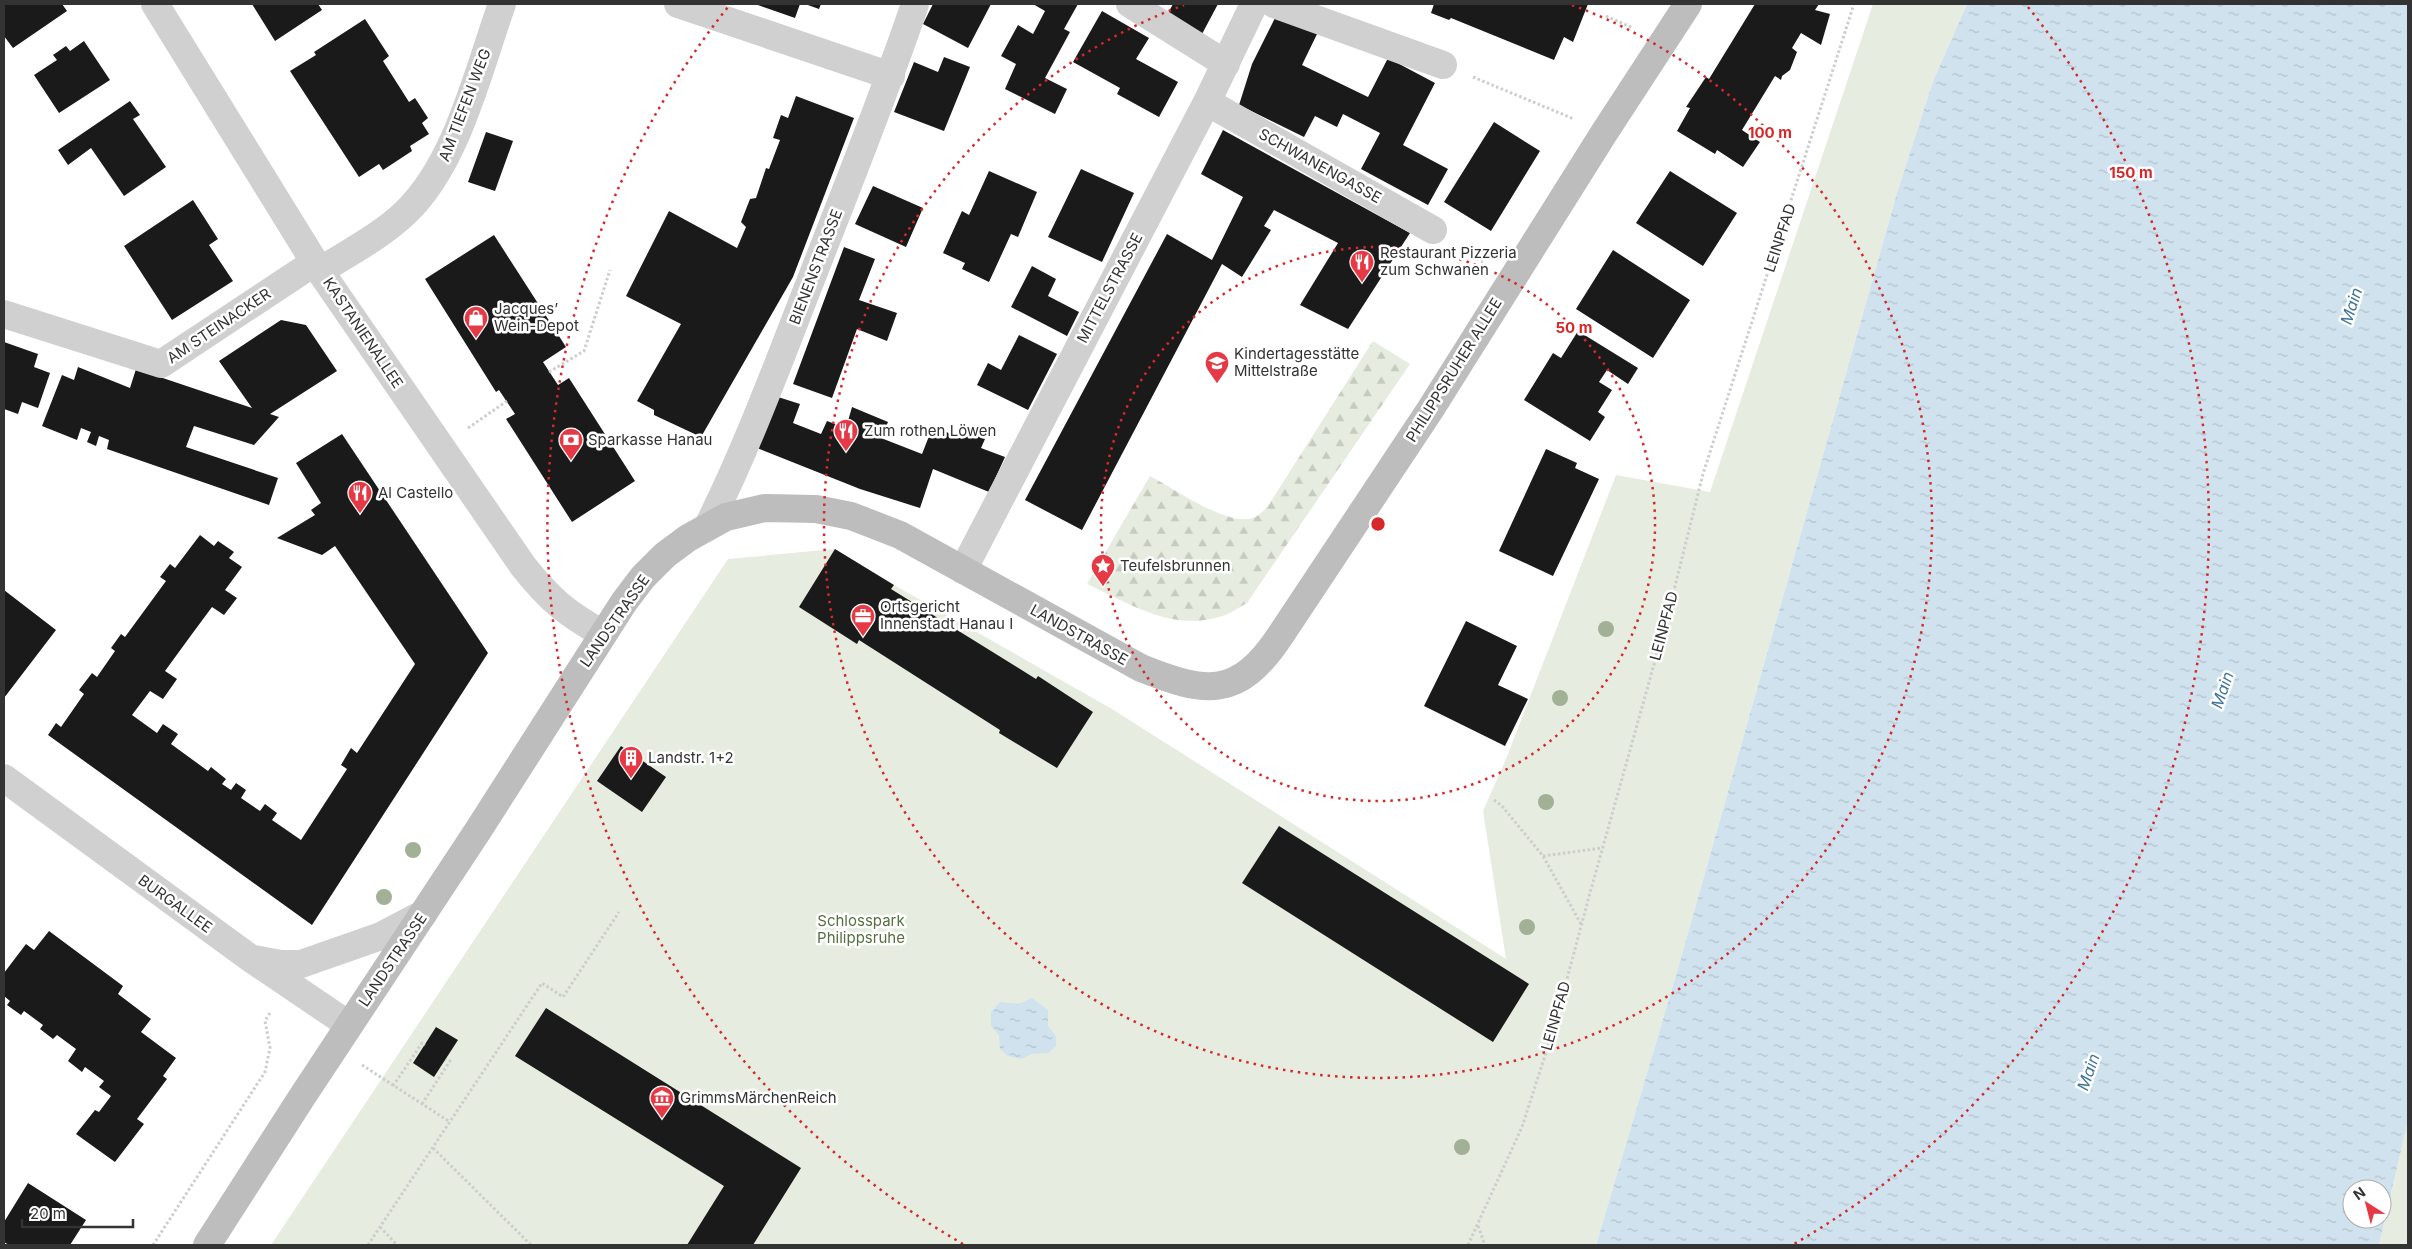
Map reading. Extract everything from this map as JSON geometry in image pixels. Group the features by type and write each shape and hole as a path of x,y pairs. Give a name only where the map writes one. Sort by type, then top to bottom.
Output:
{"main road":[{"name":"PHILIPPSRUHER ALLEE","path":"1265,659 1430,410 1511,279 1688,4"},
{"name":"LANDSTRASSE","path":"207,1245 603,634 643,577 665,555 708,526 726,517 765,508 816,508 851,516 900,535 1141,668 1171,680 1199,686 1230,683 1247,674 1265,659"}],"street":[{"name":"KASTANIENALLEE","path":"154,4 317,266 538,586 570,615 603,634"},
{"name":"AM TIEFEN WEG","path":"317,266 380,232 405,214 424,192 444,162 502,4"},
{"path":"678,4 891,76"},
{"name":"BIENENSTRASSE","path":"708,526 736,470 891,76 915,4"},
{"path":"1130,4 1226,64"},
{"name":"MITTELSTRASSE","path":"963,570 1207,102 1254,4"},
{"path":"1274,4 1443,65"},
{"name":"SCHWANENGASSE","path":"1207,102 1433,230"},
{"name":"AM STEINACKER","path":"4,314 161,364 317,266"},
{"name":"BURGALLEE","path":"4,778 288,985 342,1036"},
{"path":"250,958 281,964 301,964 381,936 423,914"}],"path":[{"name":"LEINPFAD","path":"1468,1245 1522,1127 1553,1031 1667,618 1703,474 1854,4"},
{"path":"1606,16 1622,24"},
{"path":"1443,65 1560,113"},
{"path":"1433,230 1511,279"},
{"path":"549,372 584,351 610,270"},
{"path":"440,446 507,401"},
{"path":"1494,800 1502,806 1543,856 1581,924"},
{"path":"1543,856 1602,848"},
{"path":"368,1245 542,983 563,997 619,912"},
{"path":"154,1245 265,1072 270,1048 265,1021 288,985"},
{"path":"342,1036 393,1086 450,1122"},
{"path":"393,1086 422,1043 425,1045"},
{"path":"422,1104 450,1061 446,1059"},
{"path":"433,1148 531,1245"},
{"path":"1478,1225 1485,1245"},
{"path":"380,1227 397,1245"}],"green space":[{"name":"Schlosspark Philippsruhe","path":"1873,4 1967,4 1933,81 1897,193 1677,972 1596,1245 271,1245 728,559 835,549 894,585 1112,709 1506,959 1483,811 1506,759 1616,475 1710,492"},
{"path":"1373,341 1410,364 1247,603 1223,616 1184,621 1167,618 1135,607 1087,584 1150,476 1201,505 1230,517 1253,518 1261,513 1268,506"},
{"path":"2408,1121 2408,1245 2379,1245 2383,1229 2392,1229 2392,1189"}],"water":[{"name":"Main","path":"1967,4 2408,4 2408,1121 2392,1189 2392,1179 2342,1179 2342,1229 2383,1229 2379,1245 1596,1245 1677,972 1897,193 1933,81"},
{"path":"1032,998 1048,1010 1048,1026 1056,1036 1056,1046 1048,1053 1032,1054 1021,1059 1008,1056 1000,1049 999,1035 991,1026 991,1012 1000,1002 1019,1004"}],"building":[{"path":"4,4 62,4 67,11 13,48 4,36"},
{"path":"252,4 318,4 322,10 275,41"},
{"path":"755,4 800,4 795,18"},
{"path":"805,4 821,4 819,9"},
{"path":"933,4 991,4 968,48 923,24"},
{"path":"1033,4 1078,4 1064,29 1070,32 1045,78 1067,89 1055,114 1005,89 1016,64 1001,56 1018,25 1033,34 1045,11"},
{"path":"1173,4 1218,4 1202,34 1167,15"},
{"path":"1434,4 1588,4 1573,42 1564,37 1554,60 1451,18 1449,20 1431,13"},
{"path":"1755,4 1819,4 1815,10 1830,14 1821,45 1801,33 1792,48 1797,52 1790,70 1782,76 1781,80 1775,76 1742,130 1760,142 1743,167 1717,150 1715,154 1677,131 1690,108 1686,107 1706,77 1709,79"},
{"path":"1102,11 1149,38 1136,59 1178,82 1159,117 1117,94 1120,88 1073,62"},
{"path":"1278,12 1318,32 1302,65 1368,97 1388,58 1435,83 1403,145 1448,169 1428,205 1361,169 1380,133 1343,114 1337,127 1315,116 1304,137 1239,105 1252,64"},
{"path":"365,19 389,56 383,61 409,102 415,98 428,118 422,123 429,134 410,146 412,151 383,170 379,164 359,177 290,71 316,55 314,52"},
{"path":"84,41 110,80 59,113 34,75 57,60 53,55 66,46 70,51"},
{"path":"944,57 970,67 944,131 894,112 914,62 938,72"},
{"path":"796,96 854,118 793,277 701,437 654,415 654,410 637,401 681,324 626,296 669,211 737,248 746,227 741,222 750,199 756,198 766,168 769,169 780,140 773,138 781,115 788,118"},
{"path":"130,101 140,115 133,119 166,167 124,196 91,148 68,165 58,150"},
{"path":"1494,122 1540,151 1491,231 1444,202"},
{"path":"1223,130 1410,233 1348,329 1300,305 1338,243 1274,210 1264,226 1271,230 1242,277 1222,264 1082,530 1025,500 1167,234 1212,260 1243,197 1201,174"},
{"path":"486,132 513,141 495,191 468,182"},
{"path":"1081,169 1134,193 1102,262 1048,237"},
{"path":"989,171 1037,192 1018,237 1011,234 989,282 962,269 965,263 943,253 962,211 969,215"},
{"path":"1670,171 1737,213 1703,266 1636,223"},
{"path":"873,186 923,208 906,247 855,224"},
{"path":"193,200 218,239 209,245 233,281 172,320 124,246"},
{"path":"494,235 566,347 543,362 558,385 569,378 635,481 572,522 506,419 515,414 499,390 496,392 425,279"},
{"path":"844,247 875,259 859,300 897,313 887,341 857,329 832,398 793,384"},
{"path":"1613,250 1690,300 1653,358 1576,309"},
{"path":"1032,266 1056,279 1048,296 1079,312 1067,336 1011,307"},
{"path":"281,320 306,325 337,371 270,414 279,417 254,445 194,426 186,447 278,478 269,505 107,449 109,440 99,436 96,446 87,442 91,432 81,428 77,440 42,426 62,375 74,380 78,367 130,388 136,369 252,408 219,361"},
{"path":"1578,331 1638,368 1628,384 1607,370 1599,382 1612,390 1598,412 1605,417 1590,441 1524,400 1553,353 1561,358"},
{"path":"1019,335 1057,354 1028,410 977,385 988,363 1001,370"},
{"path":"4,342 38,354 34,367 50,373 38,408 22,402 18,414 4,409"},
{"path":"778,397 800,404 793,423 821,434 827,421 846,428 852,407 888,422 881,438 922,454 933,426 962,439 966,431 985,439 981,448 1005,457 989,492 933,469 920,508 860,489 757,448"},
{"path":"342,434 488,653 312,925 48,735 56,723 61,727 84,694 79,690 92,673 97,677 115,651 111,648 121,634 125,637 166,581 160,577 170,564 175,568 200,535 214,546 218,541 234,552 229,558 242,567 225,590 237,598 224,615 212,607 165,671 177,679 163,699 150,691 132,715 157,733 163,724 178,734 171,744 208,771 211,767 226,779 222,784 231,790 236,783 246,790 241,798 260,811 265,804 277,813 272,820 301,840 347,769 341,765 351,748 357,753 415,664 335,546 322,555 277,538 315,515 311,510 321,503 296,463"},
{"path":"1546,449 1577,463 1575,468 1599,479 1553,576 1499,551"},
{"path":"835,549 894,585 891,589 1036,679 1038,676 1093,712 1057,768 999,733 1000,730 859,640 857,644 799,607"},
{"path":"4,590 56,630 4,698"},
{"path":"1466,621 1517,646 1498,685 1528,699 1505,746 1424,706"},
{"name":"Landstr. 1+2","path":"621,746 666,777 642,812 597,781"},
{"path":"1279,826 1529,984 1493,1042 1242,883"},
{"path":"49,931 123,986 118,994 151,1019 141,1032 176,1058 163,1076 167,1079 137,1119 144,1124 115,1162 76,1134 95,1110 99,1112 111,1096 99,1087 104,1081 85,1067 82,1072 68,1061 76,1049 57,1035 53,1039 40,1029 43,1025 24,1011 21,1015 7,1005 10,1001 4,996 4,973 26,944 34,950"},
{"path":"546,1008 801,1168 753,1245 687,1245 724,1186 515,1056"},
{"path":"436,1027 458,1040 434,1077 413,1063"},
{"path":"28,1183 86,1220 70,1245 9,1245 4,1242 4,1222"}],"place":[{"name":"Restaurant Pizzeria zum Schwanen","path":"1362,283"},
{"name":"Jacques’ Wein-Depot","path":"476,339"},
{"name":"Kindertagesstätte Mittelstraße","path":"1217,384"},
{"name":"Zum rothen Löwen","path":"846,452"},
{"name":"Sparkasse Hanau","path":"571,461"},
{"name":"Al Castello","path":"360,514"},
{"name":"Teufelsbrunnen","path":"1103,587"},
{"name":"Ortsgericht Innenstadt Hanau I","path":"863,637"},
{"name":"Landstr. 1+2","path":"631,779"},
{"name":"GrimmsMärchenReich","path":"662,1119"}]}
